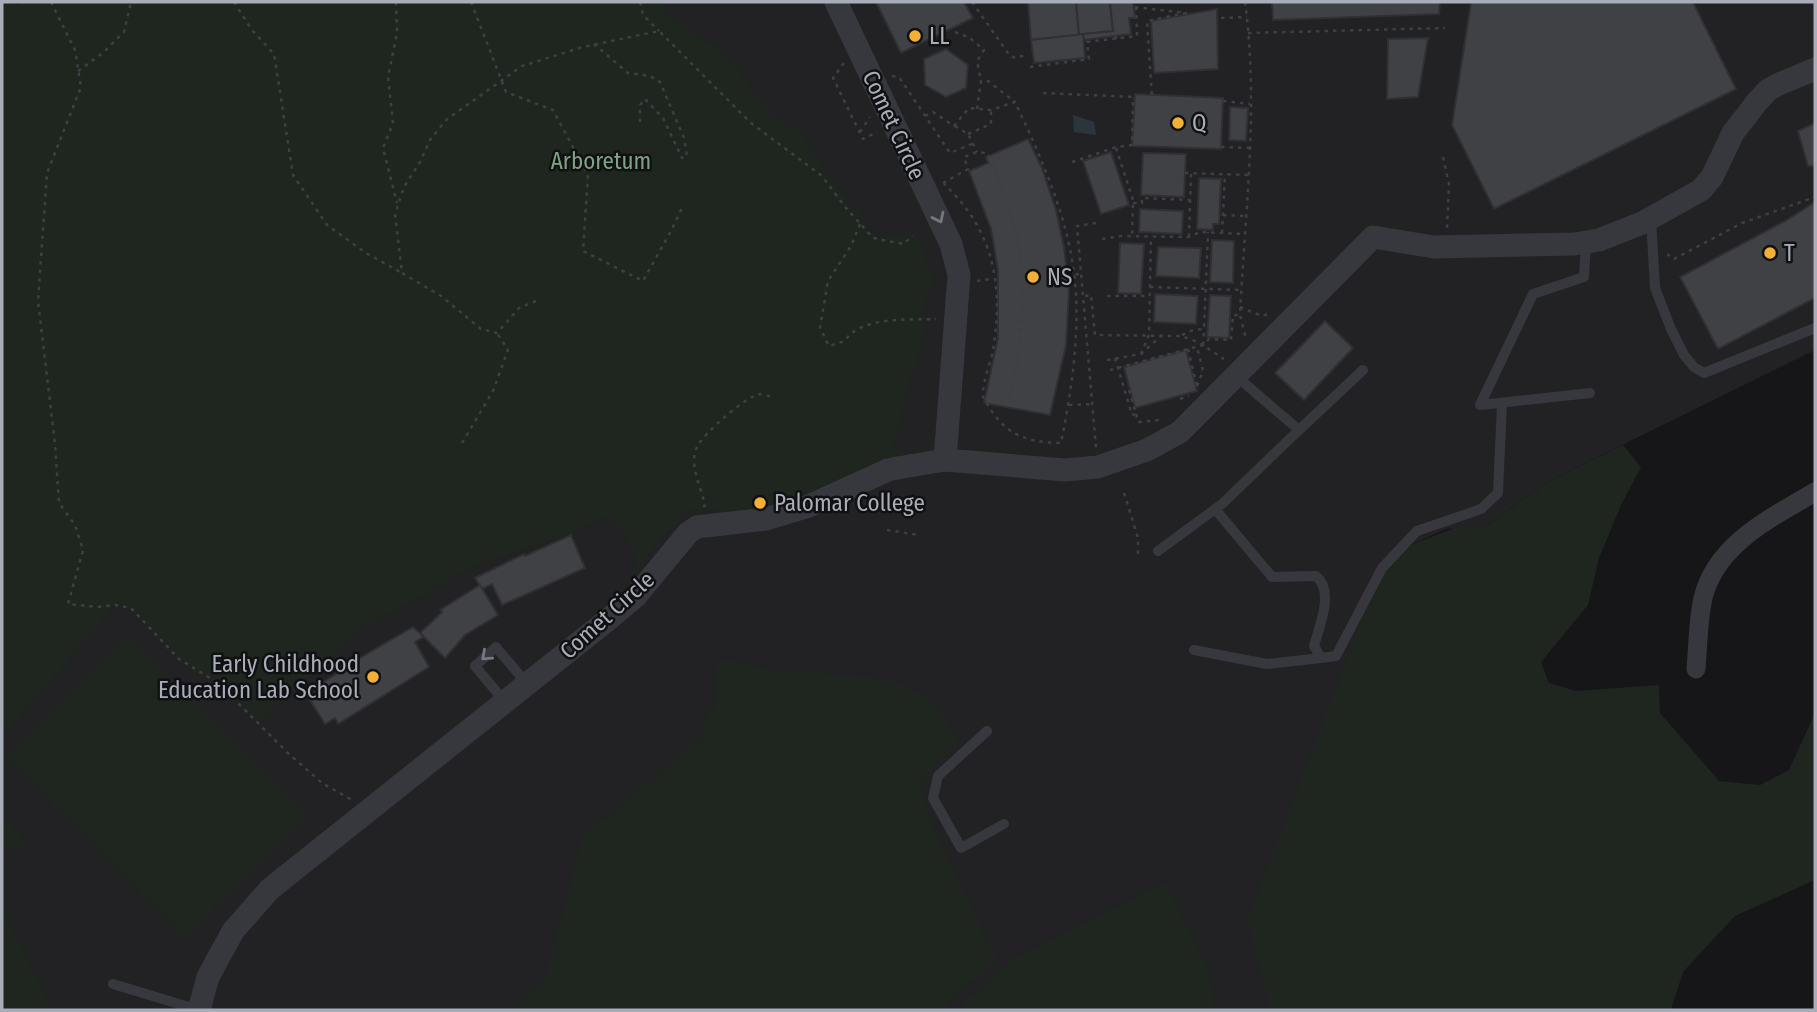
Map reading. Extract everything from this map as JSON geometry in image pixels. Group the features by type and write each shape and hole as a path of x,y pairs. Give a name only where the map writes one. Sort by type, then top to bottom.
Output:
{"street":[{"name":"Comet Circle","path":"199,1010 208,977 233,931 270,889 636,596 688,533 697,527 766,519 809,506 888,470 945,460 958,275 956,264 951,244 836,2"},
{"path":"945,460 1065,470 1098,467 1147,450 1180,432 1234,372 1373,237 1434,247 1599,240 1651,219 1701,190 1712,177 1733,133 1768,90 1795,75 1815,69"},
{"path":"1696,669 1703,598 1723,556 1764,522 1815,492"}],"lane":[{"path":"1651,219 1655,288 1671,329 1684,355 1694,367 1704,373 1815,328"},
{"path":"1586,242 1584,277 1533,294 1480,405 1590,393"},
{"path":"1158,551 1214,509 1363,370"},
{"path":"1234,372 1299,430"},
{"path":"1194,650 1267,664 1336,656 1382,568 1417,531 1482,509 1498,493 1502,403"},
{"path":"1214,509 1272,577 1316,576 1321,580 1326,595 1314,646 1321,658"},
{"path":"505,702 475,666 496,647 528,684"},
{"path":"987,731 939,776 933,798 961,848 1004,824"},
{"path":"113,984 199,1010"}],"path":[{"path":"51,2 75,50 81,87 47,173 38,301 55,444 59,503 75,525 83,550 68,604 131,608 179,659 218,683 322,783 358,804"},
{"path":"78,71 104,52 124,32 131,2"},
{"path":"234,2 252,30 274,54 293,175 327,225 366,253 440,296 481,329 497,333 508,350 493,391 462,443"},
{"path":"396,2 397,33 388,76 393,123 383,148 397,206"},
{"path":"471,2 506,92 552,110 588,175 583,251 643,281 682,206"},
{"path":"640,2 643,15 751,123 822,176 873,238 903,244 913,236"},
{"path":"972,2 1010,56 1016,58 1026,55"},
{"path":"1113,2 1116,39"},
{"path":"1245,2 1251,148 1240,315 1249,349"},
{"path":"1137,36 1136,4 1186,13 1147,21 1152,98"},
{"path":"1221,18 1247,17"},
{"path":"1248,33 1445,28"},
{"path":"402,273 395,214 397,206 404,187 430,140 446,120 522,65 594,44 659,31"},
{"path":"955,32 970,38 984,50 977,61 981,81 977,109"},
{"path":"1030,67 1089,59 1087,42 1148,36"},
{"path":"594,44 628,73 650,76 660,82 684,138 687,156 682,158 663,118 645,99 640,105 640,123"},
{"path":"845,62 833,78 863,139 887,127"},
{"path":"889,76 899,77 950,153 974,143"},
{"path":"981,81 988,81 1015,102 1040,154 1059,206 1074,275 1075,321 1069,405 1061,443 1035,443 1016,435 997,419 982,393 992,357 996,319 992,259 978,223 941,181 968,169 964,157 977,152 987,153 996,173 1021,255 1024,277 1019,355 1009,404"},
{"path":"1043,93 1134,97 1132,145 1116,147 1072,162"},
{"path":"1223,101 1250,104"},
{"path":"954,126 969,108 991,110 1015,102"},
{"path":"968,134 990,124 991,110"},
{"path":"925,116 933,112 968,134 977,152"},
{"path":"860,132 871,115"},
{"path":"1116,147 1133,203 1132,236"},
{"path":"1221,147 1251,148"},
{"path":"1443,157 1449,184 1447,235"},
{"path":"1185,173 1249,175"},
{"path":"1189,237 1191,174"},
{"path":"1222,233 1225,174"},
{"path":"1665,251 1674,259 1742,223 1815,197"},
{"path":"1133,203 1142,203 1142,198 1190,200"},
{"path":"1223,215 1246,216"},
{"path":"1096,223 1077,226 1097,456"},
{"path":"860,224 851,246 828,281 820,328 829,346 845,341 849,335 871,324 937,319"},
{"path":"1102,239 1132,236 1189,237 1200,232 1245,233"},
{"path":"1203,345 1208,232"},
{"path":"1141,354 1149,335 1151,237"},
{"path":"1068,275 1082,274"},
{"path":"975,281 991,279"},
{"path":"1150,287 1241,290"},
{"path":"1083,296 1091,295 1095,335 1181,336 1203,345 1234,372"},
{"path":"1107,296 1150,296"},
{"path":"497,333 519,308 536,301"},
{"path":"1240,307 1262,316 1274,313"},
{"path":"1110,370 1198,347 1209,339 1231,341 1233,315 1240,315"},
{"path":"1181,336 1203,329"},
{"path":"1107,360 1141,354 1162,335"},
{"path":"1197,386 1203,371 1198,347"},
{"path":"1180,399 1199,393 1188,349"},
{"path":"1115,359 1132,415 1136,414"},
{"path":"1128,386 1138,422 1164,421"},
{"path":"698,508 705,506 694,470 696,447 718,424 750,399 761,394 771,397"},
{"path":"1069,405 1093,404"},
{"path":"1124,494 1138,538 1138,557"},
{"path":"897,500 917,506"},
{"path":"887,530 919,535"}],"shaded area":[{"name":"Palomar College","path":"52,2 1815,2 1815,350 1551,480 1486,526 1446,529 1408,546 1554,1010 2,1010 2,469"},
{"path":"1073,115 1094,122 1096,135 1074,132"}],"green space":[{"name":"Arboretum","path":"2,2 659,2 679,23 722,51 765,106 803,135 823,168 844,194 849,206 860,209 869,231 881,235 917,235 931,271 931,286 924,304 924,333 917,366 910,378 898,429 890,448 909,453 828,488 767,509 686,509 636,571 633,553 627,540 606,516 574,532 480,563 358,631 258,724 218,683 179,659 131,608 115,605 2,738"},
{"path":"1623,445 1641,467 1621,505 1599,558 1588,605 1541,662 1549,683 1576,691 1659,685 1660,713 1719,781 1760,785 1789,770 1815,713 1815,880 1735,916 1683,972 1671,1010 1270,1010 1247,921 1375,583 1408,546 1455,528 1486,526 1551,480"},
{"path":"129,636 308,816 185,938 6,757"},
{"path":"724,659 777,671 869,676 896,682 931,699 960,740 920,782 933,831 997,960 948,1001 950,1010 508,1010 544,982 582,837 706,734 700,724 716,706 716,664"},
{"path":"2,815 26,842 14,855 2,843"},
{"path":"1165,882 1207,965 1216,1010 965,1010 963,1003 1014,958"},
{"path":"2,907 53,1010 2,1010"}],"building":[{"name":"LL","path":"876,2 964,2 973,18 901,53"},
{"path":"1028,2 1076,2 1079,35 1031,40"},
{"path":"1076,2 1110,2 1113,31 1079,35"},
{"path":"1110,2 1133,2 1135,18 1129,18 1131,34 1084,40 1083,34 1113,31"},
{"path":"1272,2 1440,2 1439,14 1273,20"},
{"path":"1471,2 1693,2 1736,89 1494,209 1452,125"},
{"path":"1217,9 1218,69 1154,73 1151,21"},
{"path":"1083,34 1085,58 1034,63 1031,40"},
{"path":"1428,38 1418,97 1387,99 1388,39"},
{"path":"946,49 968,65 966,88 946,97 925,85 924,59"},
{"name":"Q","path":"1135,94 1223,98 1221,149 1132,146"},
{"path":"1230,107 1248,108 1246,141 1229,140"},
{"path":"1815,123 1815,169 1814,166 1808,166 1798,131"},
{"name":"NS","path":"1028,139 1042,168 1056,210 1069,291 1066,345 1050,415 984,403 998,338 998,270 991,229 969,171 988,163 986,157"},
{"path":"1111,152 1129,205 1101,214 1083,161"},
{"path":"1143,153 1186,154 1184,197 1141,195"},
{"path":"1199,178 1221,179 1219,224 1213,224 1213,230 1197,229"},
{"name":"T","path":"1815,202 1815,298 1718,349 1680,277 1787,220"},
{"path":"1140,209 1183,211 1182,234 1139,232"},
{"path":"1212,240 1234,241 1233,283 1210,282"},
{"path":"1120,243 1144,244 1141,294 1118,293"},
{"path":"1158,247 1201,248 1199,278 1156,276"},
{"path":"1155,294 1198,296 1196,324 1154,322"},
{"path":"1210,295 1231,296 1229,338 1207,337"},
{"path":"1325,321 1353,348 1304,400 1275,373"},
{"path":"1186,350 1197,391 1135,408 1124,367"},
{"path":"571,535 585,568 502,605 492,584 482,589 475,578 524,554 525,556"},
{"name":"Early Childhood Education Lab School","path":"480,585 498,615 465,635 445,658 420,633 442,612 440,610"},
{"name":"Early Childhood Education Lab School","path":"413,627 424,637 415,642 429,667 338,724 335,718 325,724 310,700 320,693 316,687"}],"place":[{"name":"LL","path":"915,36"},
{"name":"Q","path":"1178,123"},
{"name":"T","path":"1770,253"},
{"name":"NS","path":"1033,277"},
{"name":"Palomar College","path":"760,503"},
{"name":"Early Childhood Education Lab School","path":"373,677"}]}
